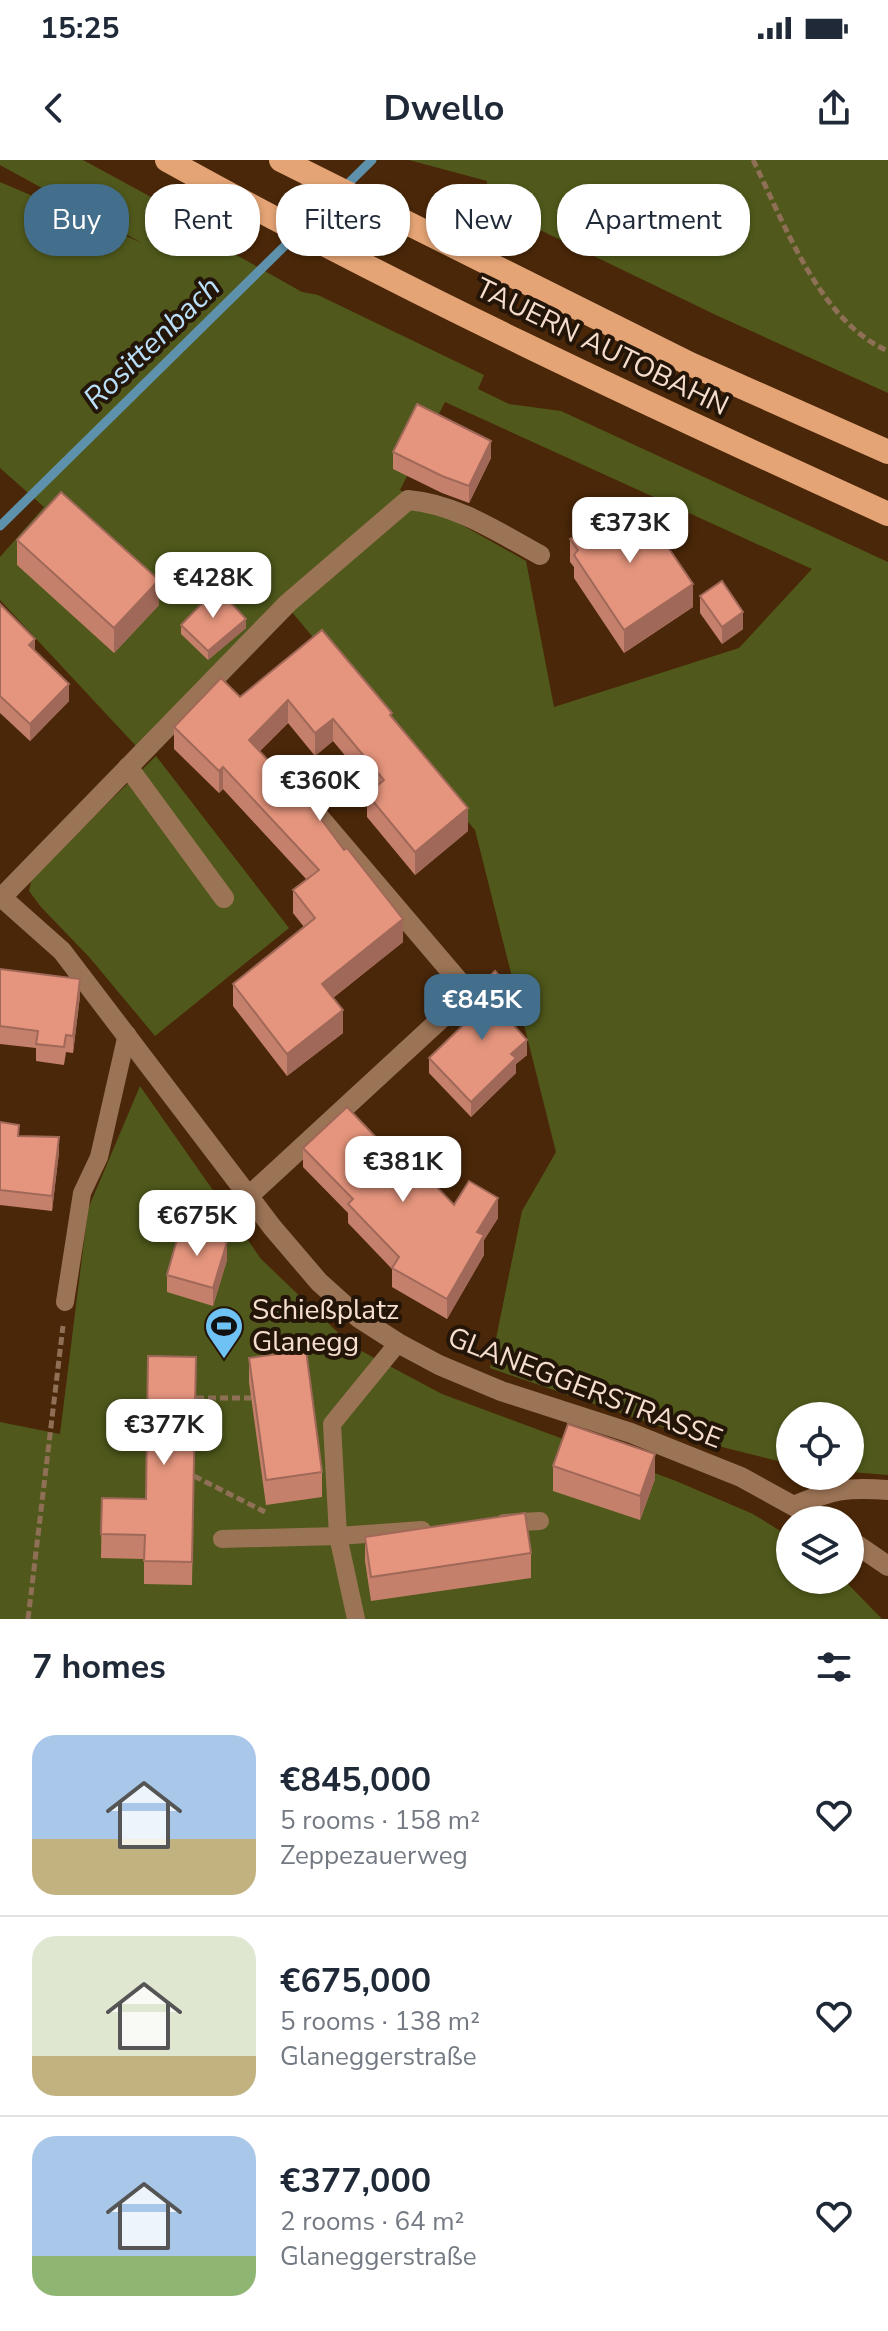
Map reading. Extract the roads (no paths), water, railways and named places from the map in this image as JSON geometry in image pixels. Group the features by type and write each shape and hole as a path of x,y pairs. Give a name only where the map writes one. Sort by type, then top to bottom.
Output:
{"highway":[{"name":"TAUERN AUTOBAHN","path":"167,160 337,252 660,410 888,514"},
{"name":"TAUERN AUTOBAHN","path":"281,160 690,364 888,452"}],"street":[{"path":"1,897 288,603 408,500 435,502 489,526 540,555"},
{"path":"128,767 224,898"},
{"path":"250,1195 469,993 298,792"},
{"name":"GLANEGGERSTRASSE","path":"1,897 62,951 272,1227 319,1282 359,1318 439,1365 501,1391 631,1433 741,1477 796,1505"},
{"path":"796,1505 831,1491 851,1487 888,1490"},
{"path":"864,1550 888,1566"}],"lane":[{"path":"65,1302 82,1193 99,1157 127,1034"},
{"path":"356,1619 338,1536 332,1424 398,1343"},
{"path":"493,1524 540,1521"},
{"path":"222,1539 338,1536 447,1528"}],"waterway":[{"name":"Rosittenbach","path":"0,526 372,160"}],"place":[{"name":"Schießplatz Glanegg","path":"224,1360"}]}
